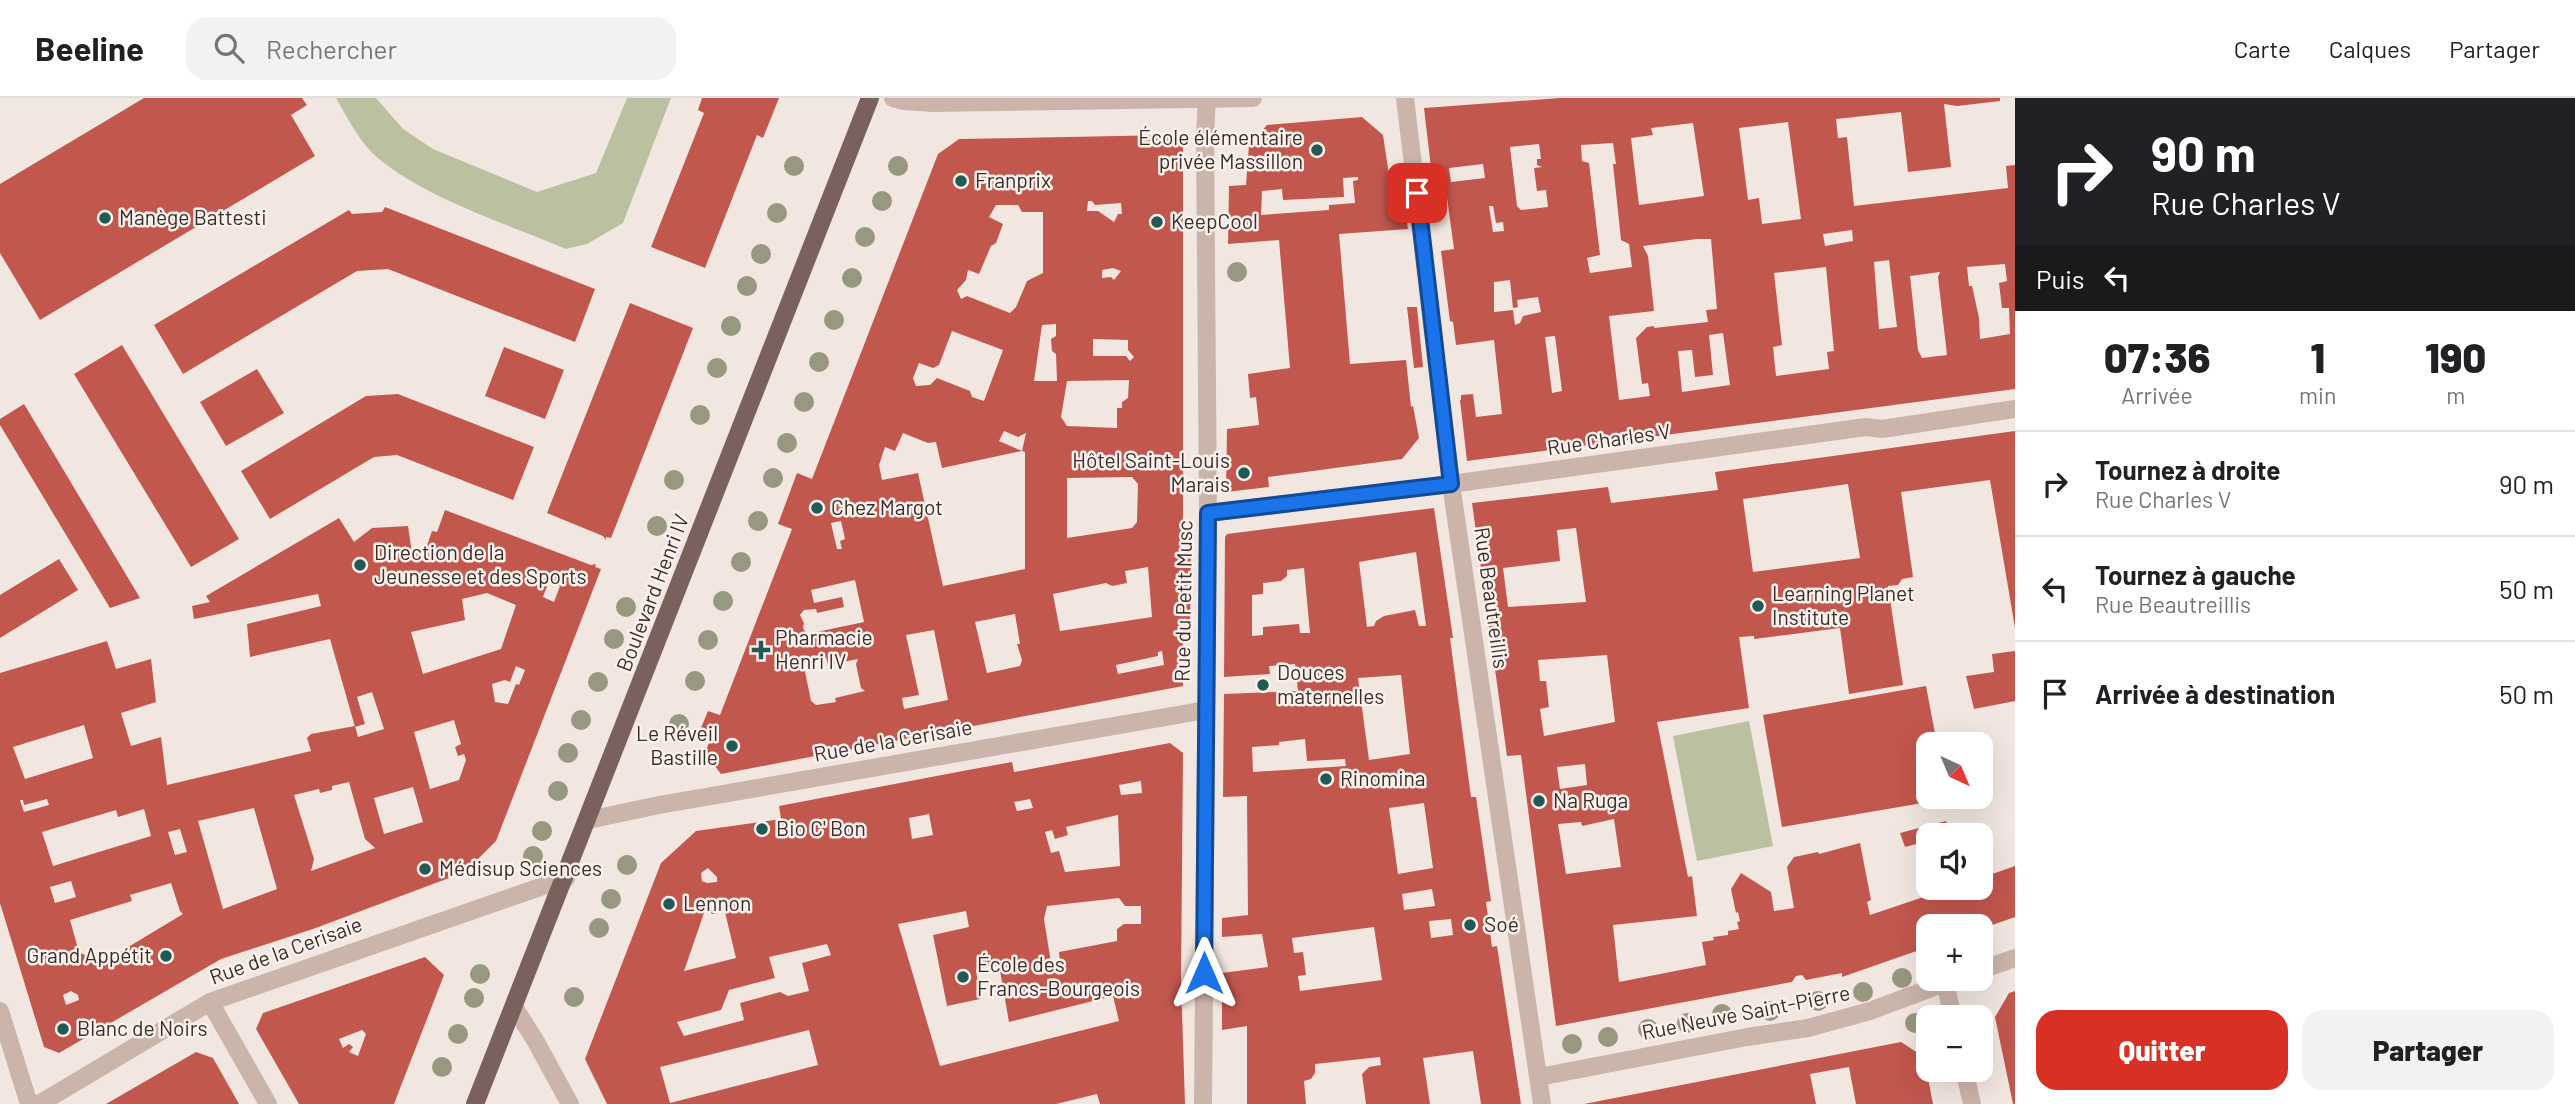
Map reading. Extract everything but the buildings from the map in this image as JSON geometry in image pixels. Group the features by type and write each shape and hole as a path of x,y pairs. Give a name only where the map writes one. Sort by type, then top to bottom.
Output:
{"main road":[{"name":"Boulevard Henri IV","path":"475,1104 566,878 870,98"}],"street":[{"path":"893,98 933,103 1253,98"},
{"name":"Rue Beautreillis","path":"1405,98 1451,484 1542,1104"},
{"name":"Rue du Petit Musc","path":"1203,1104 1208,513 1205,146 1208,99"},
{"name":"Rue Charles V","path":"1208,513 1451,484 1866,427 1882,429 2015,409"},
{"name":"Rue de la Cerisaie","path":"588,820 659,805 1206,710"},
{"name":"Rue de la Cerisaie","path":"39,1104 210,1002 566,878"},
{"path":"1993,966 2015,958"},
{"name":"Rue Neuve Saint-Pierre","path":"1539,1077 1808,1028 1870,1011 1924,991"},
{"path":"210,1002 268,1104"},
{"path":"514,1007 536,1040 570,1104"},
{"path":"0,1011 29,1104"},
{"path":"1967,1082 1972,1104"}],"green space":[{"path":"336,98 376,98 403,129 433,149 537,192 596,173 627,98 671,98 623,223 587,244 566,249 469,210 399,173 366,146"},
{"path":"1749,721 1773,846 1697,861 1673,736"}],"place":[{"name":"École élémentaire privée Massillon","path":"1317,150"},
{"name":"Franprix","path":"961,181"},
{"name":"Manège Battesti","path":"105,218"},
{"name":"KeepCool","path":"1157,222"},
{"name":"Hôtel Saint-Louis Marais","path":"1244,473"},
{"name":"Chez Margot","path":"817,508"},
{"name":"Direction de la Jeunesse et des Sports","path":"360,565"},
{"name":"Learning Planet Institute","path":"1758,606"},
{"name":"Pharmacie Henri IV","path":"761,650"},
{"name":"Douces maternelles","path":"1263,685"},
{"name":"Le Réveil Bastille","path":"732,746"},
{"name":"Rinomina","path":"1326,779"},
{"name":"Na Ruga","path":"1539,801"},
{"name":"Bio C' Bon","path":"762,829"},
{"name":"Médisup Sciences","path":"425,869"},
{"name":"Lennon","path":"669,904"},
{"name":"Soé","path":"1470,925"},
{"name":"Grand Appétit","path":"166,956"},
{"name":"École des Francs-Bourgeois","path":"963,977"},
{"name":"Blanc de Noirs","path":"63,1029"}],"route":[{"path":"1204,973 1208,513 1451,484 1417,193"}]}
